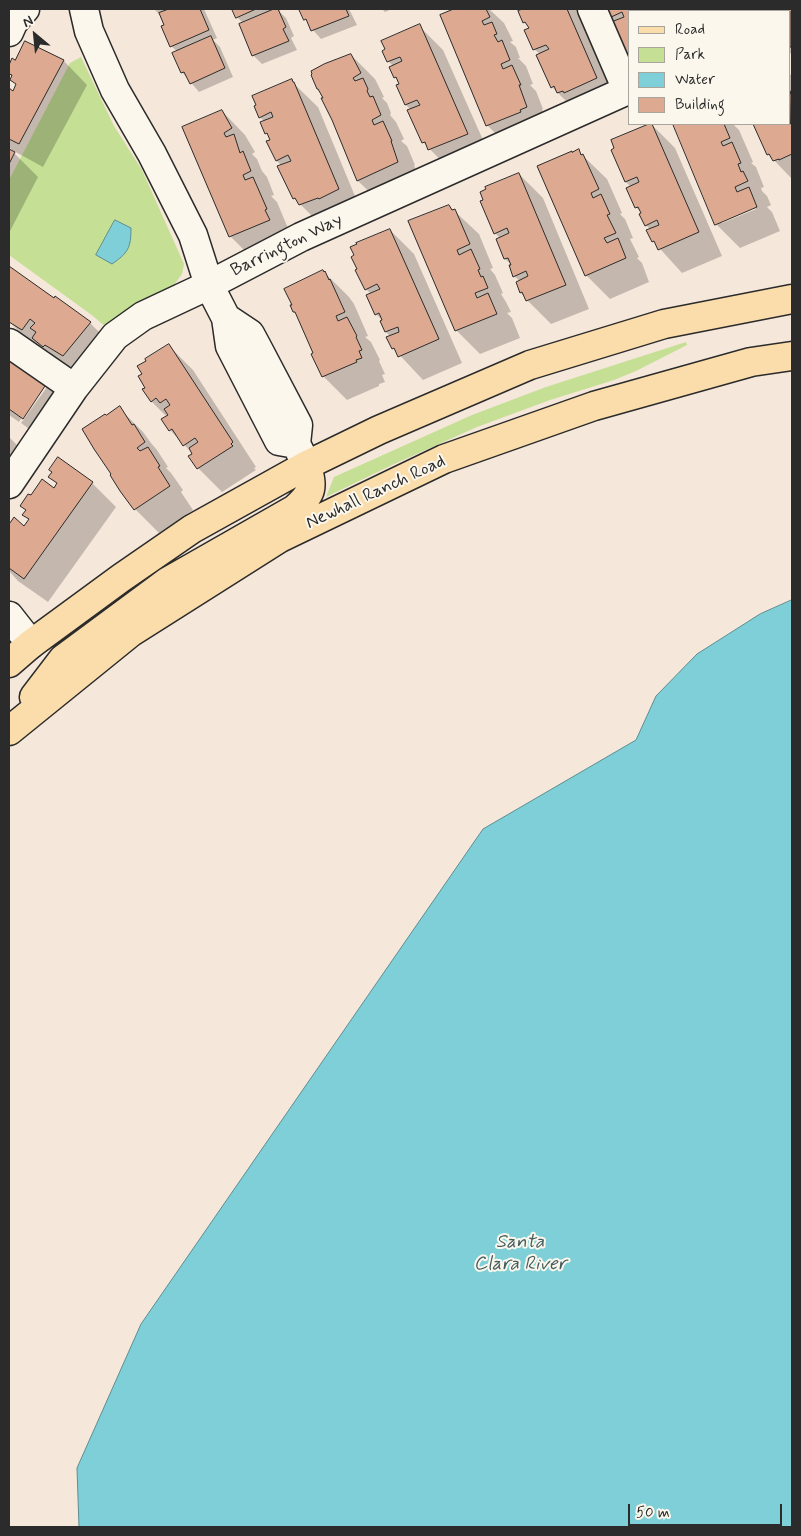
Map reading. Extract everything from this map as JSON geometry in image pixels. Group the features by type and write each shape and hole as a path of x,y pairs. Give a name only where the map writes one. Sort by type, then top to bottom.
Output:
{"main road":[{"path":"9,663 31,644 121,578 301,454 378,430 530,365 664,324 792,299"},
{"name":"Newhall Ranch Road","path":"9,731 130,633 280,538 444,460 594,406 751,362 792,356"},
{"path":"9,731 63,659 167,582 295,509 308,497 311,481 301,454"}],"street":[{"path":"9,32 13,23 25,9"},
{"path":"84,9 89,31 115,90 152,154 193,235 209,285 226,318 250,334 298,425 301,454"},
{"path":"592,9 628,89"},
{"name":"Barrington Way","path":"9,484 74,388 115,336 143,316 209,285 301,237 628,89"},
{"path":"9,343 74,388"},
{"path":"9,616 31,644"}],"green space":[{"path":"81,57 114,126 142,170 184,264 182,274 174,285 145,302 108,329 9,255 9,180 70,63"},
{"path":"686,342 687,345 636,371 477,427 326,497 334,477 472,415 546,387"}],"water":[{"path":"115,220 131,228 131,235 128,249 122,257 112,264 96,255"},
{"name":"Santa Clara River","path":"792,600 792,1527 79,1527 77,1468 141,1324 483,829 636,740 656,696 697,654 760,614"}],"building":[{"path":"169,9 200,9 209,30 170,47 161,26 164,25 159,13"},
{"path":"232,9 256,9 236,18"},
{"path":"278,9 286,27 283,29 289,41 252,56 239,24"},
{"path":"299,9 346,9 349,16 311,31"},
{"path":"454,9 486,9 490,17 482,21 484,25 492,22 497,34 494,35 498,42 502,40 510,60 501,64 503,69 512,65 521,85 519,85 527,107 520,110 521,112 486,126 440,15"},
{"path":"523,9 567,9 597,78 564,93 563,91 557,93 554,86 551,88 536,55 549,49 546,45 533,50 524,30 529,28 525,22 523,23 518,11"},
{"path":"605,9 656,10 628,10 628,54 626,55 611,22 624,17 622,12 609,18"},
{"path":"792,9 792,47 791,10 781,10"},
{"path":"420,24 468,134 428,150 425,142 422,143 407,110 420,105 417,100 405,105 396,85 399,84 389,67 402,61 400,57 387,62 382,51 385,49 381,41"},
{"path":"211,36 225,68 190,84 184,72 181,73 172,53"},
{"path":"25,41 64,60 19,144 9,139 9,88 13,91 16,84 10,80 12,75 9,74 9,65 12,58 15,60"},
{"path":"351,54 361,73 353,78 355,81 363,78 370,97 373,96 381,115 372,120 374,125 383,121 392,141 398,162 357,181 321,98 323,98 311,75 311,71 324,64"},
{"path":"292,79 339,189 319,199 299,205 295,198 293,199 277,166 291,161 288,155 276,161 266,141 270,140 260,122 273,117 271,112 259,118 252,96"},
{"path":"791,94 792,154 773,161 769,154 767,155 753,125 791,125"},
{"path":"222,110 232,128 224,133 226,137 234,134 240,153 243,151 251,171 243,175 245,180 253,177 270,220 229,237 182,127"},
{"path":"647,125 652,125 699,232 658,250 646,230 659,225 657,220 645,226 638,207 635,208 626,188 639,182 637,177 625,182 611,150 614,148 611,140"},
{"path":"673,125 724,125 730,138 721,142 723,146 732,142 741,163 738,164 741,172 743,171 748,181 735,187 737,192 749,187 757,207 715,225"},
{"path":"9,149 15,152 9,164"},
{"path":"579,149 599,189 591,193 593,198 601,194 610,214 607,215 616,233 604,238 607,243 618,238 626,258 585,276 537,166"},
{"path":"519,173 566,285 526,301 522,292 520,293 516,282 528,276 526,271 513,277 508,258 504,259 496,239 509,233 507,228 494,234 480,201 483,200 480,192 486,189 485,187"},
{"path":"449,205 452,210 455,209 470,244 457,250 459,255 471,249 480,269 478,270 481,277 483,276 488,288 475,293 477,298 488,293 497,314 455,331 408,221"},
{"path":"390,229 439,339 398,357 386,337 399,332 398,327 385,332 379,313 375,315 366,295 380,289 377,284 365,290 355,270 357,269 351,257 354,255 350,247"},
{"path":"9,266 91,322 63,356 45,345 43,347 32,338 36,332 30,328 35,323 30,319 22,330 9,322"},
{"path":"323,270 330,279 345,312 336,316 338,321 347,317 357,336 362,350 359,351 362,358 322,377 284,289"},
{"path":"169,344 233,442 231,444 233,446 197,469 188,456 192,454 189,448 198,442 195,438 183,446 172,429 169,431 161,419 168,415 164,409 170,405 166,399 160,403 156,398 151,402 142,389 145,388 138,376 142,374 137,366"},
{"path":"12,357 47,383 23,419 9,409 9,361"},
{"path":"120,406 145,442 137,448 140,451 148,447 170,486 134,510 120,491 82,429"},
{"path":"58,457 93,482 24,579 9,568 9,522 14,517 24,526 29,519 22,515 26,510 20,506 28,494 31,495 42,479 54,488 57,483 48,477 52,472 49,470"}]}
